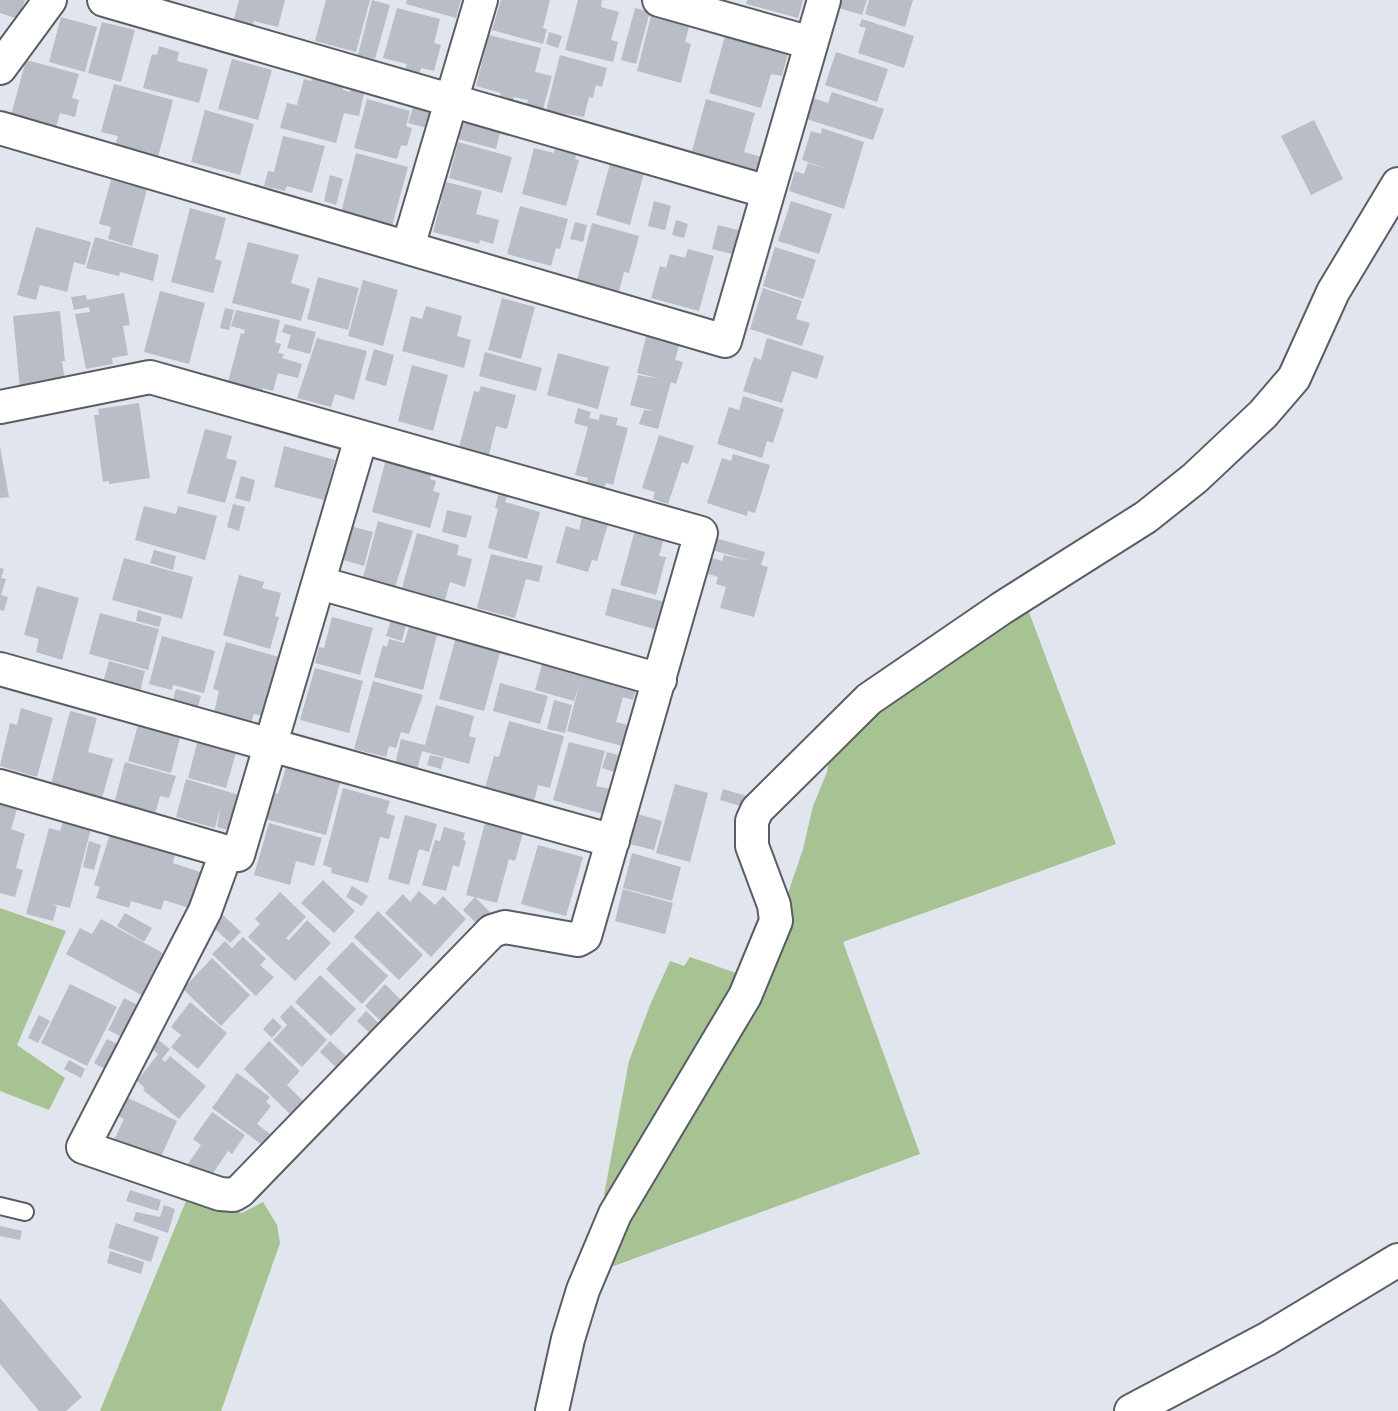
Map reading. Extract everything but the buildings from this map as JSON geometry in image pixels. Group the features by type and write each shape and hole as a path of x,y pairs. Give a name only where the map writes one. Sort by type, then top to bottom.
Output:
{"street":[{"path":"1,66 50,0"},
{"path":"104,0 768,192"},
{"path":"408,247 481,0"},
{"path":"659,0 811,43"},
{"path":"0,128 725,341 824,0"},
{"path":"552,1411 583,1290 615,1214 745,996 776,921 774,905 752,846 752,821 757,810 869,699 1002,608 1146,517 1195,478 1263,414 1294,378 1333,292 1398,184"},
{"path":"0,407 150,377 701,533 585,936 578,940 505,927 492,931 233,1195 220,1194 83,1147 205,911 226,853"},
{"path":"0,786 238,855 361,438"},
{"path":"320,583 660,680"},
{"path":"0,669 273,743 613,841"},
{"path":"1131,1411 1267,1339 1398,1260"}],"lane":[{"path":"0,1206 25,1212"}],"green space":[{"path":"1027,607 1116,844 843,942 920,1154 600,1271 784,905 803,849 813,806 827,772 831,745 875,706"},
{"path":"0,908 66,931 17,1045 65,1078 49,1110 0,1091"},
{"path":"690,957 745,976 609,1208 604,1195 629,1061 670,961 684,966"},
{"path":"188,1196 242,1213 263,1202 277,1225 280,1243 221,1411 100,1411"}]}
